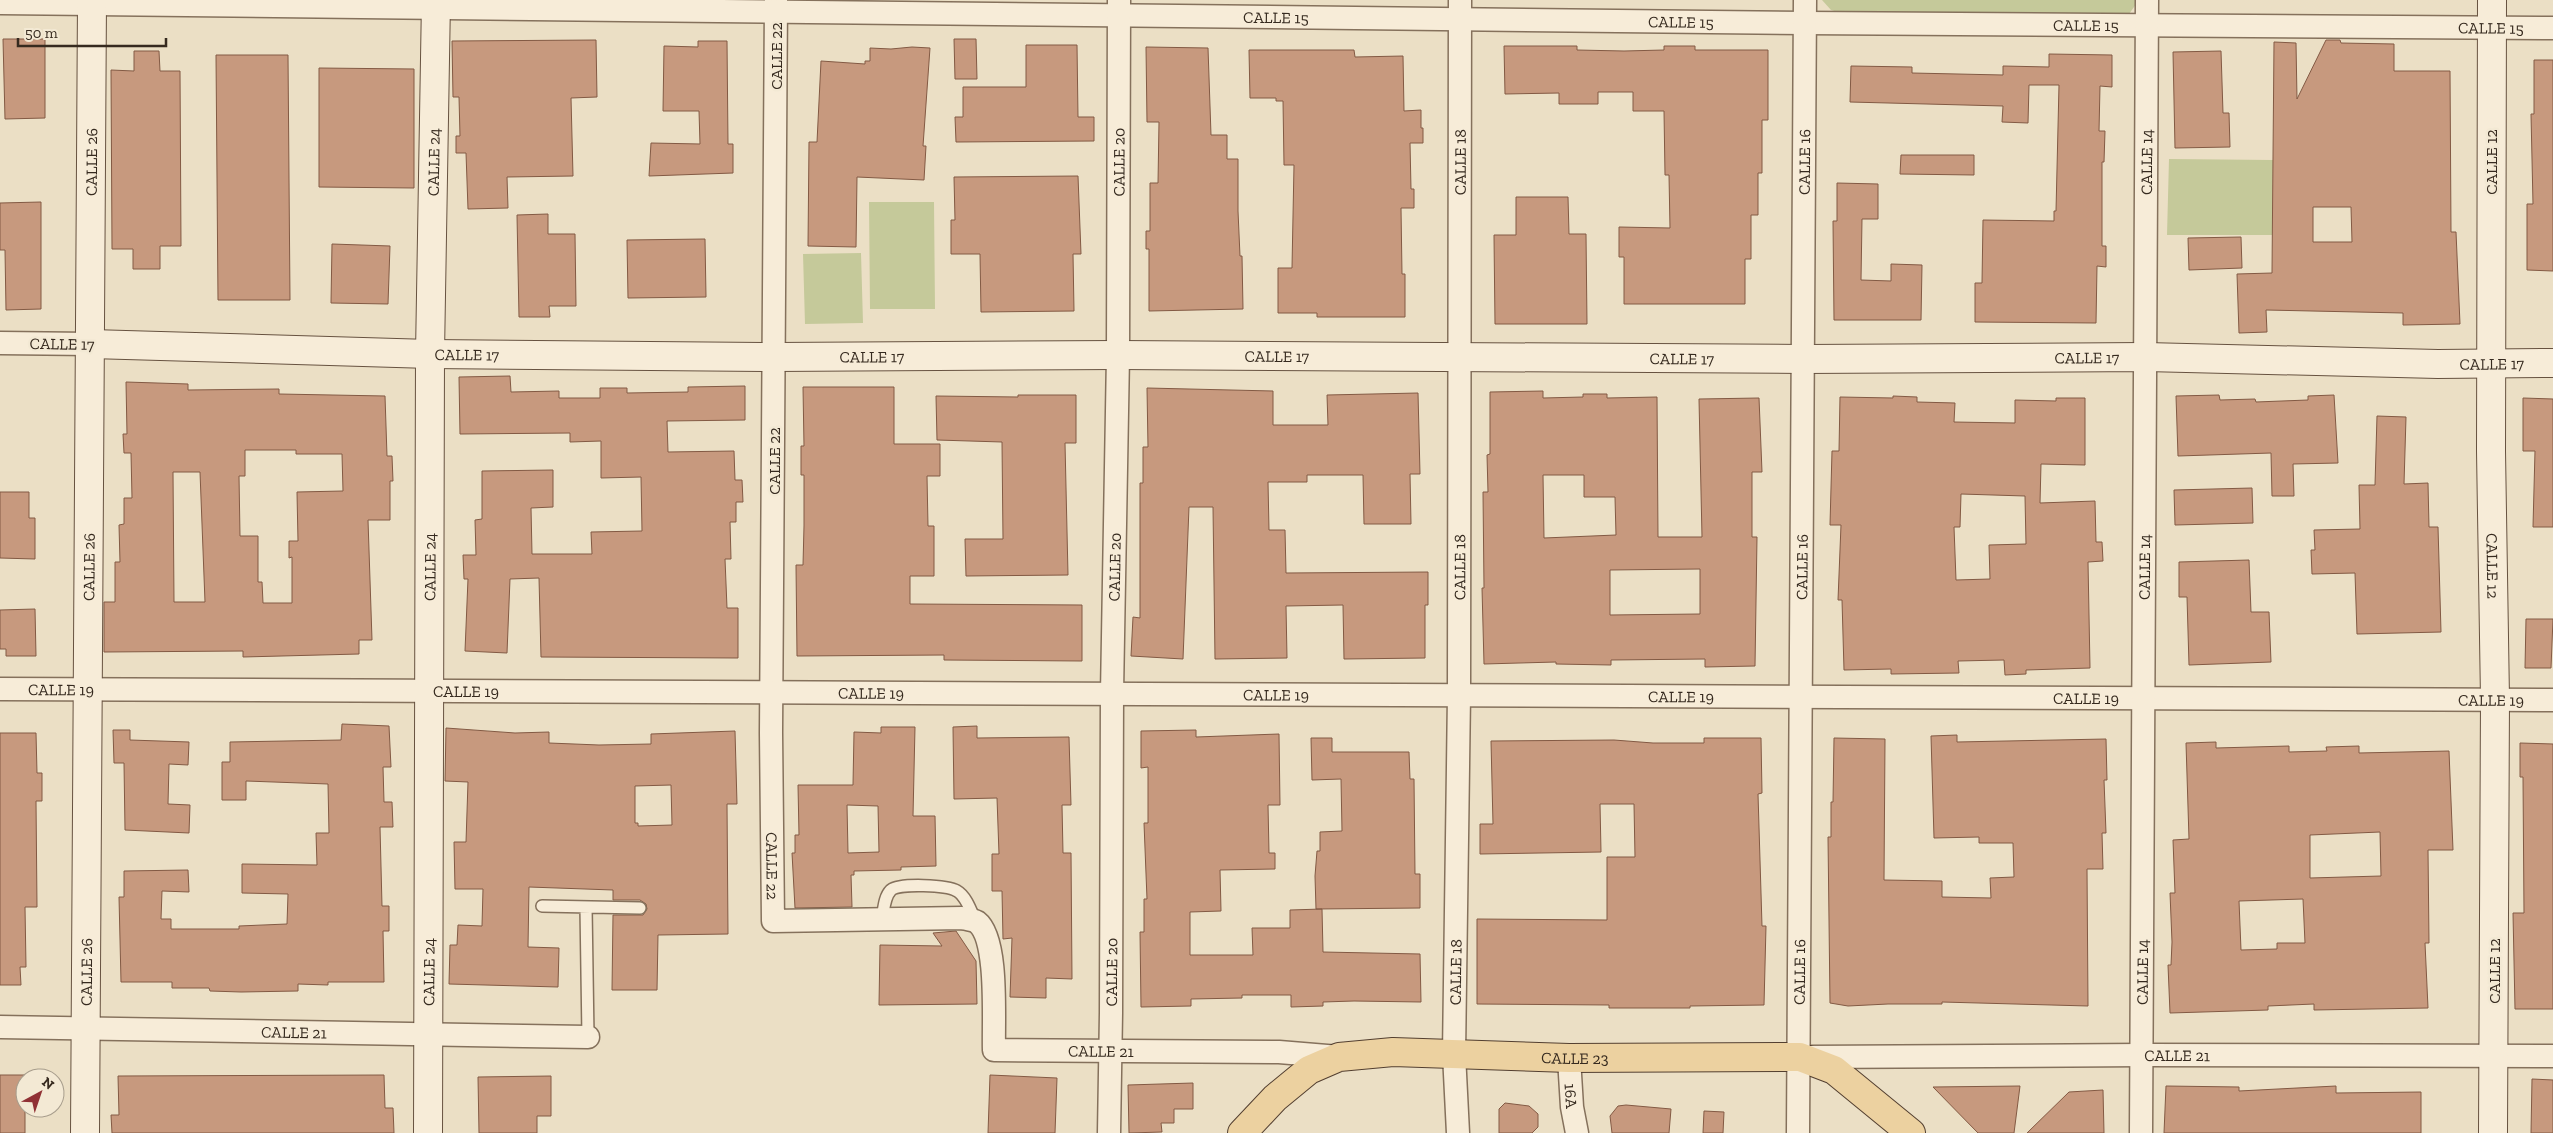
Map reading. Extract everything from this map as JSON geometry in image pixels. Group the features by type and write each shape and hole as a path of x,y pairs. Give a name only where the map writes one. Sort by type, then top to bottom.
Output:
{"main road":[{"name":"CALLE 23","path":"1242,1133 1275,1098 1309,1070 1339,1057 1393,1052 1569,1058 1800,1057 1834,1070 1911,1133"}],"street":[{"name":"CALLE 16","path":"1798,1133 1800,1057 1805,0"},
{"name":"CALLE 14","path":"2142,1133 2147,0"},
{"name":"CALLE 12","path":"2492,0 2491,363 2495,699 2493,1133"},
{"name":"CALLE 15","path":"0,3 1460,10 1805,23 2553,28"},
{"name":"CALLE 26","path":"85,1133 92,3"},
{"name":"CALLE 24","path":"428,1133 430,354 436,4"},
{"name":"CALLE 22","path":"776,6 772,692 773,921 882,919"},
{"name":"CALLE 20","path":"1108,1133 1109,1050 1112,1012 1112,693 1118,355 1119,8"},
{"name":"CALLE 18","path":"1458,1133 1454,1054 1459,695 1460,10"},
{"name":"CALLE 17","path":"0,343 430,354 774,357 1118,355 1804,358 2146,357 2553,364"},
{"name":"CALLE 19","path":"0,689 2553,700"},
{"path":"882,919 962,918 976,922"},
{"name":"CALLE 21","path":"976,922 984,932 991,951 994,1050 1279,1052 1339,1057"},
{"name":"CALLE 21","path":"0,1028 86,1027 588,1037"},
{"name":"CALLE 21","path":"1800,1057 2143,1055 2553,1056"},
{"name":"16A","path":"1569,1058 1572,1107 1577,1133"}],"lane":[{"name":"CALLE 21","path":"882,919 887,895 893,888 902,885 949,888 958,891 976,922"},
{"path":"542,906 640,908"},
{"path":"586,907 588,1037"}],"green space":[{"path":"1822,0 2139,0 2129,14 1841,13 1831,10"},
{"path":"2169,159 2273,160 2272,235 2167,235"},
{"path":"869,202 934,202 935,309 870,309"},
{"path":"861,253 863,323 805,324 803,254"}],"building":[{"path":"3,39 45,39 45,118 5,119"},
{"path":"954,39 976,39 977,79 955,79"},
{"path":"596,40 597,97 571,98 573,176 507,177 508,208 468,209 466,153 456,153 456,136 460,136 459,97 453,97 452,41"},
{"path":"2326,40 2340,40 2341,43 2394,44 2394,71 2450,71 2451,232 2456,232 2460,324 2403,325 2403,313 2266,310 2267,332 2239,333 2237,274 2272,273 2274,42 2296,43 2297,99","holes":["2313,207 2351,207 2352,242 2313,242"]},
{"path":"698,41 727,41 728,144 733,144 733,173 649,176 651,143 700,144 699,111 663,111 664,46 698,47"},
{"path":"1026,45 1077,45 1078,117 1094,117 1094,141 956,142 955,117 963,117 963,87 1026,87"},
{"path":"1504,46 1577,46 1577,50 1624,51 1664,50 1664,46 1695,46 1695,50 1768,50 1768,120 1762,120 1762,173 1758,173 1758,215 1751,215 1751,259 1745,259 1745,304 1624,304 1624,257 1619,257 1619,227 1670,228 1669,175 1665,175 1664,111 1633,111 1633,92 1598,92 1598,104 1559,104 1559,93 1505,94"},
{"path":"1146,47 1208,48 1211,135 1227,135 1227,159 1238,159 1238,211 1240,256 1242,256 1243,309 1149,311 1149,249 1146,249 1146,231 1150,231 1150,183 1158,183 1159,122 1147,122"},
{"path":"870,48 930,48 923,146 926,146 924,180 857,177 856,247 808,246 809,142 817,142 821,61 865,64 865,61 870,61"},
{"path":"1249,50 1354,50 1355,57 1403,56 1404,111 1421,110 1421,128 1423,128 1423,143 1410,143 1411,189 1414,189 1414,208 1401,208 1402,274 1405,274 1405,317 1317,317 1317,313 1278,313 1278,268 1292,268 1294,165 1284,165 1283,101 1276,101 1276,98 1250,98"},
{"path":"134,51 159,51 160,71 180,71 181,246 160,246 160,269 133,269 133,249 112,249 111,70 134,71"},
{"path":"2221,51 2223,113 2229,113 2230,147 2175,148 2173,52"},
{"path":"2049,54 2112,55 2112,87 2100,86 2099,131 2105,131 2104,162 2102,162 2102,246 2106,246 2106,267 2097,266 2096,323 1975,322 1975,283 1982,283 1983,220 2054,221 2054,211 2056,211 2059,85 2029,85 2028,123 2002,122 2003,106 1850,102 1851,66 1912,67 1912,73 2003,75 2003,66 2049,67"},
{"path":"216,55 288,55 290,300 218,300"},
{"path":"2534,60 2553,60 2553,271 2527,270 2527,204 2533,204 2531,114 2534,114"},
{"path":"319,68 414,69 414,188 319,187"},
{"path":"1901,155 1974,155 1974,175 1900,174"},
{"path":"1078,176 1081,254 1073,254 1074,311 981,312 980,254 951,254 951,220 955,220 954,177"},
{"path":"1837,183 1878,184 1878,219 1862,219 1861,280 1891,281 1891,264 1922,265 1921,320 1834,320 1833,221 1837,221"},
{"path":"1516,197 1568,197 1569,234 1586,234 1587,324 1495,324 1494,235 1516,235"},
{"path":"41,202 41,309 6,310 5,250 0,250 0,203"},
{"path":"548,214 548,234 575,234 576,306 549,306 550,317 519,317 517,215"},
{"path":"2241,237 2242,268 2189,270 2188,238"},
{"path":"705,239 706,297 628,298 627,240"},
{"path":"332,244 390,246 388,304 331,303"},
{"path":"510,376 511,392 559,391 559,398 600,398 600,388 627,388 627,393 688,392 688,387 745,386 745,420 667,421 668,452 734,451 735,480 742,480 743,502 736,502 736,522 730,522 731,559 725,559 727,608 738,608 738,658 541,657 539,578 510,579 507,653 465,651 468,579 464,579 463,555 476,555 475,520 482,519 482,471 553,470 553,507 531,508 532,554 592,554 591,532 642,531 641,477 601,478 601,441 570,442 570,433 460,434 459,377"},
{"path":"126,382 188,384 188,390 279,389 279,394 385,396 387,456 392,456 393,481 390,481 390,520 368,520 372,640 359,640 359,654 243,657 243,651 104,652 104,602 115,602 115,562 120,562 119,525 124,524 124,498 132,498 131,453 124,453 123,434 127,434","holes":["245,450 296,450 296,454 342,454 343,491 297,492 298,541 289,541 289,558 292,557 292,603 263,603 262,582 258,582 258,536 240,536 239,476 245,476","173,472 200,472 205,602 174,602"]},
{"path":"803,387 894,387 894,444 940,444 940,476 927,476 928,526 934,526 934,576 910,576 910,604 1082,605 1082,661 944,660 944,655 797,656 796,565 803,565 804,526 804,475 801,475 801,446 804,446"},
{"path":"1147,388 1273,391 1273,425 1328,425 1327,395 1418,393 1420,474 1410,474 1411,524 1364,524 1363,475 1307,475 1307,482 1268,482 1269,530 1285,530 1286,573 1428,572 1428,605 1425,605 1425,658 1344,659 1343,605 1286,606 1287,658 1215,659 1213,507 1189,507 1183,659 1131,656 1133,617 1140,618 1140,483 1143,483 1143,447 1148,447"},
{"path":"1543,391 1543,398 1583,397 1583,394 1607,394 1607,398 1657,397 1658,537 1702,537 1699,399 1759,398 1762,472 1752,472 1752,537 1757,537 1755,666 1705,667 1705,659 1611,660 1611,665 1556,664 1556,662 1484,664 1482,588 1484,588 1483,492 1488,492 1487,455 1490,454 1490,392","holes":["1543,475 1584,475 1584,497 1615,497 1616,535 1544,538","1700,569 1700,614 1610,615 1610,570"]},
{"path":"1018,395 1076,395 1076,443 1065,443 1068,575 966,576 965,539 1003,539 1002,442 937,440 936,396 1018,397"},
{"path":"2219,395 2220,400 2255,399 2256,402 2308,400 2308,396 2334,395 2338,463 2293,464 2294,496 2272,496 2271,453 2178,456 2176,396"},
{"path":"1893,396 1917,397 1917,402 1955,403 1954,422 2015,423 2015,400 2056,401 2056,398 2085,398 2085,465 2041,464 2040,503 2095,501 2096,542 2102,542 2103,561 2088,562 2090,668 2026,670 2026,674 2005,675 2004,660 1958,661 1959,673 1891,674 1891,669 1844,670 1842,600 1838,600 1841,525 1830,525 1832,451 1839,451 1840,397 1893,398","holes":["1961,494 2025,496 2026,544 1989,545 1990,579 1956,580 1954,527 1960,527"]},
{"path":"2523,398 2553,399 2553,527 2533,527 2535,451 2523,451"},
{"path":"2377,416 2406,417 2404,484 2428,483 2429,527 2438,527 2441,632 2357,634 2355,573 2312,574 2311,550 2315,550 2314,530 2360,529 2359,485 2375,485"},
{"path":"2252,488 2253,523 2175,525 2174,490"},
{"path":"0,492 29,492 29,518 35,518 35,559 0,558"},
{"path":"2249,560 2251,612 2269,612 2271,662 2189,665 2187,597 2179,597 2179,562"},
{"path":"35,609 36,656 6,656 6,649 0,649 0,610"},
{"path":"2526,619 2553,619 2551,668 2525,668"},
{"path":"342,724 389,726 391,767 383,767 384,802 392,802 393,827 380,827 382,906 389,906 389,931 383,931 384,982 328,982 328,985 298,984 298,991 241,992 210,991 209,988 172,988 172,982 121,982 119,897 124,897 124,871 188,870 189,892 162,891 161,919 171,919 171,929 239,929 239,926 287,924 288,894 242,893 242,864 317,865 316,833 329,833 328,784 246,781 246,800 222,800 222,762 230,762 230,742 341,740"},
{"path":"977,726 977,738 1069,737 1071,805 1062,805 1063,853 1071,853 1072,979 1046,978 1046,998 1010,997 1012,938 1003,939 1002,891 992,891 992,854 999,854 997,798 954,799 953,727"},
{"path":"881,727 915,727 913,816 935,816 936,866 901,867 901,870 854,871 854,875 851,875 852,907 795,908 792,853 795,853 795,835 799,835 798,785 853,785 854,732 881,733","holes":["847,805 878,806 879,852 848,853"]},
{"path":"446,728 515,733 549,732 549,743 599,745 651,744 651,734 735,731 737,804 727,804 728,934 658,935 657,990 612,990 613,915 643,915 647,909 646,904 640,900 613,900 613,890 529,887 528,947 559,948 558,987 449,984 450,945 457,945 458,925 482,926 483,889 455,889 454,842 466,842 468,782 445,781","holes":["671,785 672,825 638,826 638,823 635,823 635,786"]},
{"path":"113,730 130,730 130,740 189,742 188,765 169,764 168,804 190,805 189,833 125,830 124,763 114,763"},
{"path":"1196,730 1196,737 1279,734 1280,805 1268,805 1269,853 1275,853 1275,869 1220,870 1221,911 1190,912 1190,955 1253,955 1252,928 1290,928 1290,910 1322,909 1323,952 1420,954 1421,1002 1323,1002 1323,1006 1291,1007 1291,995 1242,995 1242,998 1191,999 1191,1006 1141,1007 1140,932 1144,932 1144,899 1147,899 1144,823 1148,823 1148,767 1141,768 1141,731"},
{"path":"0,733 36,733 37,773 42,773 42,801 36,801 37,907 25,907 26,967 20,967 21,985 0,985"},
{"path":"1957,735 1957,742 2106,739 2107,780 2104,780 2106,833 2102,833 2103,869 2087,869 2088,1006 1942,1002 1942,1004 1848,1006 1830,1003 1828,837 1831,837 1834,738 1885,739 1884,880 1942,881 1942,897 1991,898 1990,878 2014,877 2013,843 1979,843 1979,837 1934,838 1931,736"},
{"path":"1311,738 1332,738 1332,752 1409,752 1410,779 1414,779 1415,874 1420,874 1420,908 1316,909 1315,876 1317,851 1320,851 1320,832 1342,831 1341,779 1312,780"},
{"path":"1704,738 1761,738 1762,793 1758,794 1762,926 1766,926 1764,1005 1690,1006 1690,1008 1609,1008 1609,1005 1477,1004 1477,919 1607,920 1607,857 1635,857 1634,804 1600,804 1601,852 1480,854 1480,824 1493,824 1491,741 1614,740 1653,743 1704,743"},
{"path":"2216,742 2216,748 2289,746 2289,752 2327,751 2326,747 2359,746 2359,753 2449,751 2453,850 2428,850 2429,943 2425,943 2428,1008 2314,1010 2314,1004 2268,1006 2268,1010 2170,1013 2168,965 2171,965 2172,942 2170,893 2175,893 2173,840 2189,839 2186,743","holes":["2380,832 2381,876 2310,878 2310,835","2303,899 2305,943 2277,943 2277,949 2241,950 2239,901"]},
{"path":"2520,743 2553,744 2553,1009 2515,1009 2513,913 2524,913 2523,777 2520,777"},
{"path":"956,931 976,961 977,1004 879,1005 880,945 942,946 933,933"},
{"path":"0,1075 15,1075 15,1118 25,1118 25,1133 0,1133"},
{"path":"384,1075 385,1108 393,1108 394,1133 112,1133 111,1115 119,1115 118,1076"},
{"path":"990,1075 1057,1078 1055,1133 988,1133"},
{"path":"551,1076 551,1116 537,1116 537,1133 479,1133 478,1077"},
{"path":"2532,1079 2553,1080 2553,1133 2531,1133"},
{"path":"1193,1083 1193,1109 1174,1109 1174,1123 1161,1123 1162,1132 1129,1133 1128,1085"},
{"path":"2020,1086 2014,1133 1978,1133 1933,1087"},
{"path":"2166,1086 2239,1087 2239,1091 2336,1086 2336,1093 2421,1092 2421,1133 2164,1133"},
{"path":"2103,1090 2104,1133 2027,1133 2069,1092"},
{"path":"1505,1103 1529,1106 1538,1114 1538,1127 1532,1133 1499,1133 1499,1109"},
{"path":"1618,1106 1671,1109 1669,1133 1612,1133 1610,1116"},
{"path":"1704,1111 1724,1112 1723,1133 1703,1133"}]}
